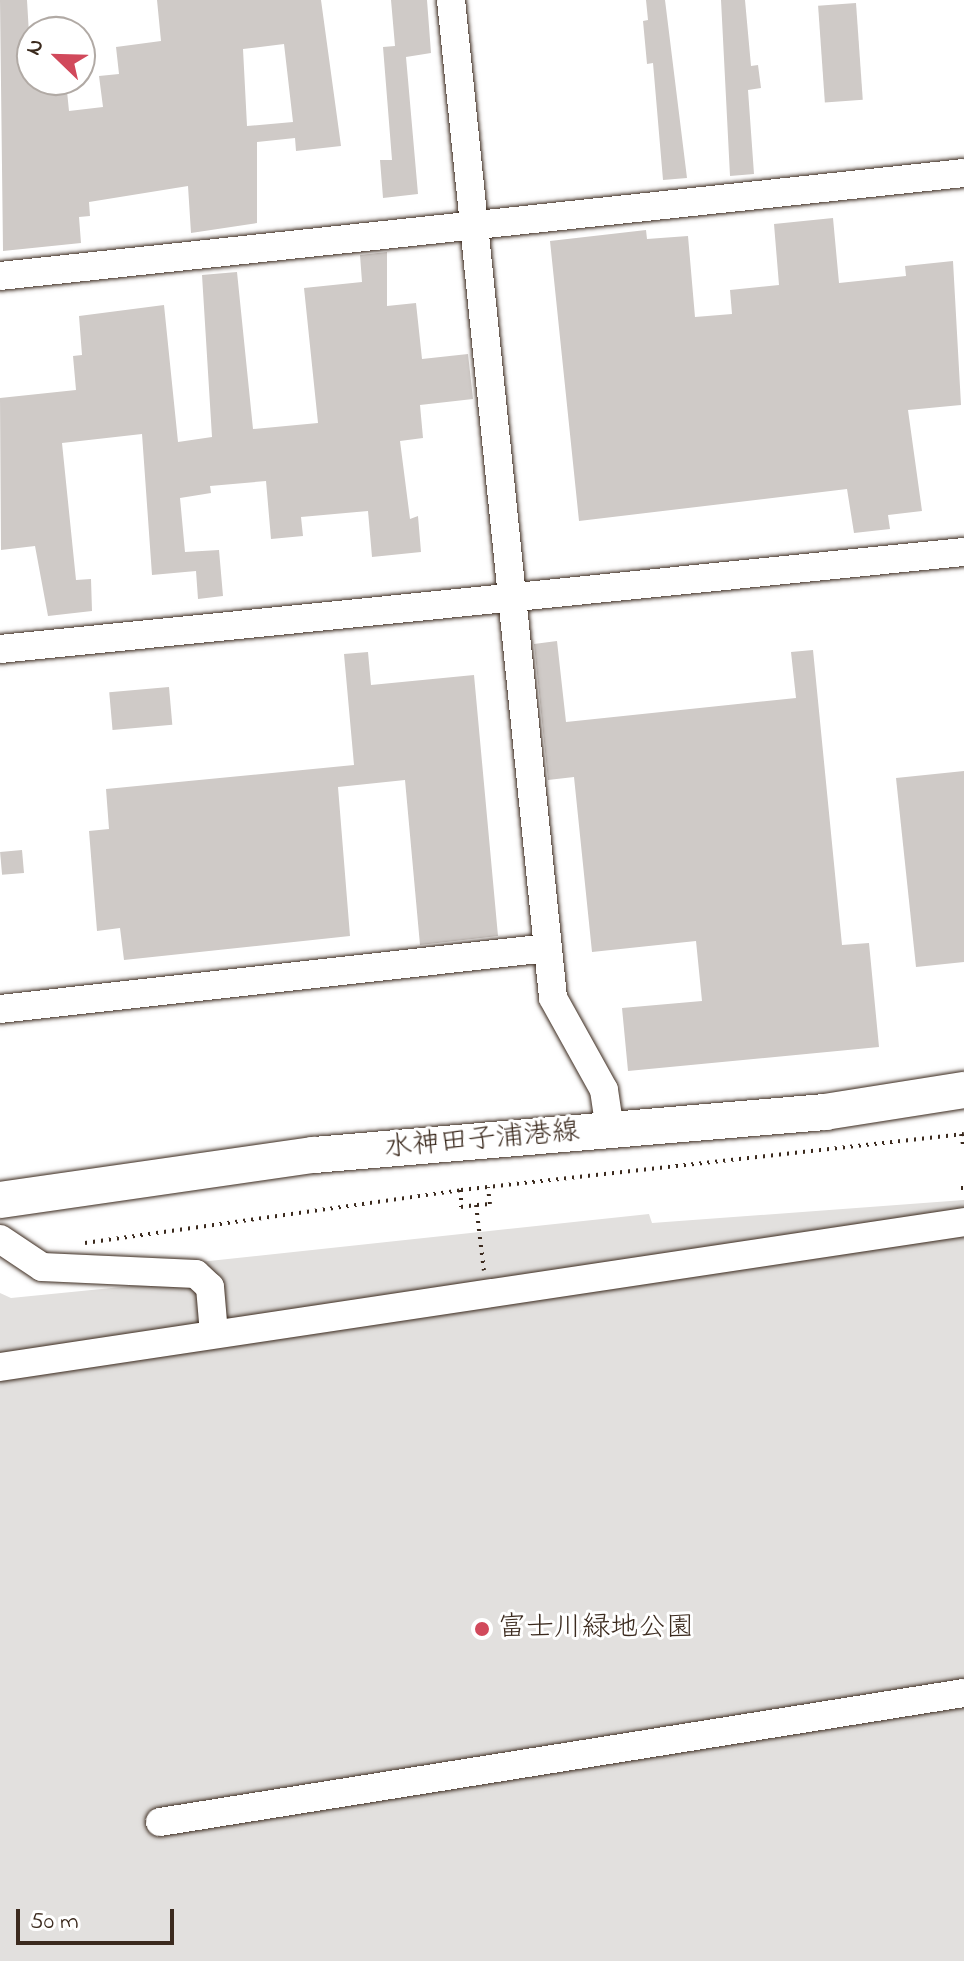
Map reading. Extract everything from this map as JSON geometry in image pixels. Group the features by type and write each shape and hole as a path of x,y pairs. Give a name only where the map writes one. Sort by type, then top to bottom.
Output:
{"main road":[{"name":"水神田子浦港線","path":"0,1200 314,1155 825,1112 964,1090"}],"street":[{"path":"451,0 548,948 557,1011 604,1090 610,1130"},
{"path":"0,276 964,173"},
{"path":"0,649 964,552"},
{"path":"0,1009 548,948"},
{"path":"0,1367 964,1222"},
{"path":"0,1239 42,1267 196,1274 210,1287 214,1334"},
{"path":"160,1822 964,1693"}],"path":[{"path":"81,1244 461,1190 962,1134 964,1150"},
{"path":"461,1190 461,1207 490,1204 488,1187"},
{"path":"476,1205 487,1293"}],"shaded area":[{"name":"富士川緑地公園","path":"964,1200 964,1961 0,1961 0,1293 11,1298 182,1281 181,1264 649,1214 652,1223"}],"building":[{"path":"0,0 27,0 28,16 16,16 16,96 68,96 69,111 103,107 99,76 119,74 116,47 161,41 157,0 321,0 341,146 296,151 295,138 257,142 257,223 191,233 188,186 89,202 90,216 79,217 81,243 3,251","holes":["284,44 293,122 247,126 243,49"]},
{"path":"391,0 427,0 431,53 406,57 418,194 383,198 380,160 392,160 383,47 395,46"},
{"path":"646,0 665,0 687,178 663,180 653,63 647,64 643,21 648,20"},
{"path":"721,0 745,0 751,66 758,65 761,88 748,90 754,174 730,176"},
{"path":"856,3 863,100 825,102 818,6"},
{"path":"833,218 839,283 906,276 905,266 953,261 961,405 908,410 922,511 888,515 890,529 854,533 847,489 579,521 550,241 646,230 647,239 688,236 695,317 732,314 730,290 779,285 774,224"},
{"path":"387,252 387,306 416,303 422,359 468,354 473,399 420,405 423,438 400,441 410,519 418,516 421,552 372,557 368,511 301,517 303,536 271,539 266,481 210,486 211,493 180,498 185,552 219,550 223,596 198,599 196,571 152,575 142,434 62,443 76,580 91,579 92,611 48,616 35,546 1,550 0,398 76,390 73,356 82,355 79,316 164,305 178,442 212,437 202,275 237,272 253,429 318,423 304,288 362,282 360,255"},
{"path":"557,641 566,722 796,698 791,652 813,650 842,945 869,943 879,1047 628,1071 622,1008 702,1001 696,941 592,952 574,777 548,780 534,644"},
{"path":"368,652 371,685 474,675 498,936 420,945 405,780 338,787 350,936 124,960 120,928 97,931 89,831 109,829 106,789 354,765 344,654"},
{"path":"169,687 172,725 113,730 109,692"},
{"path":"964,771 964,962 916,967 896,778"},
{"path":"22,850 24,873 2,875 0,852"}],"place":[{"name":"富士川緑地公園","path":"482,1629"}]}
